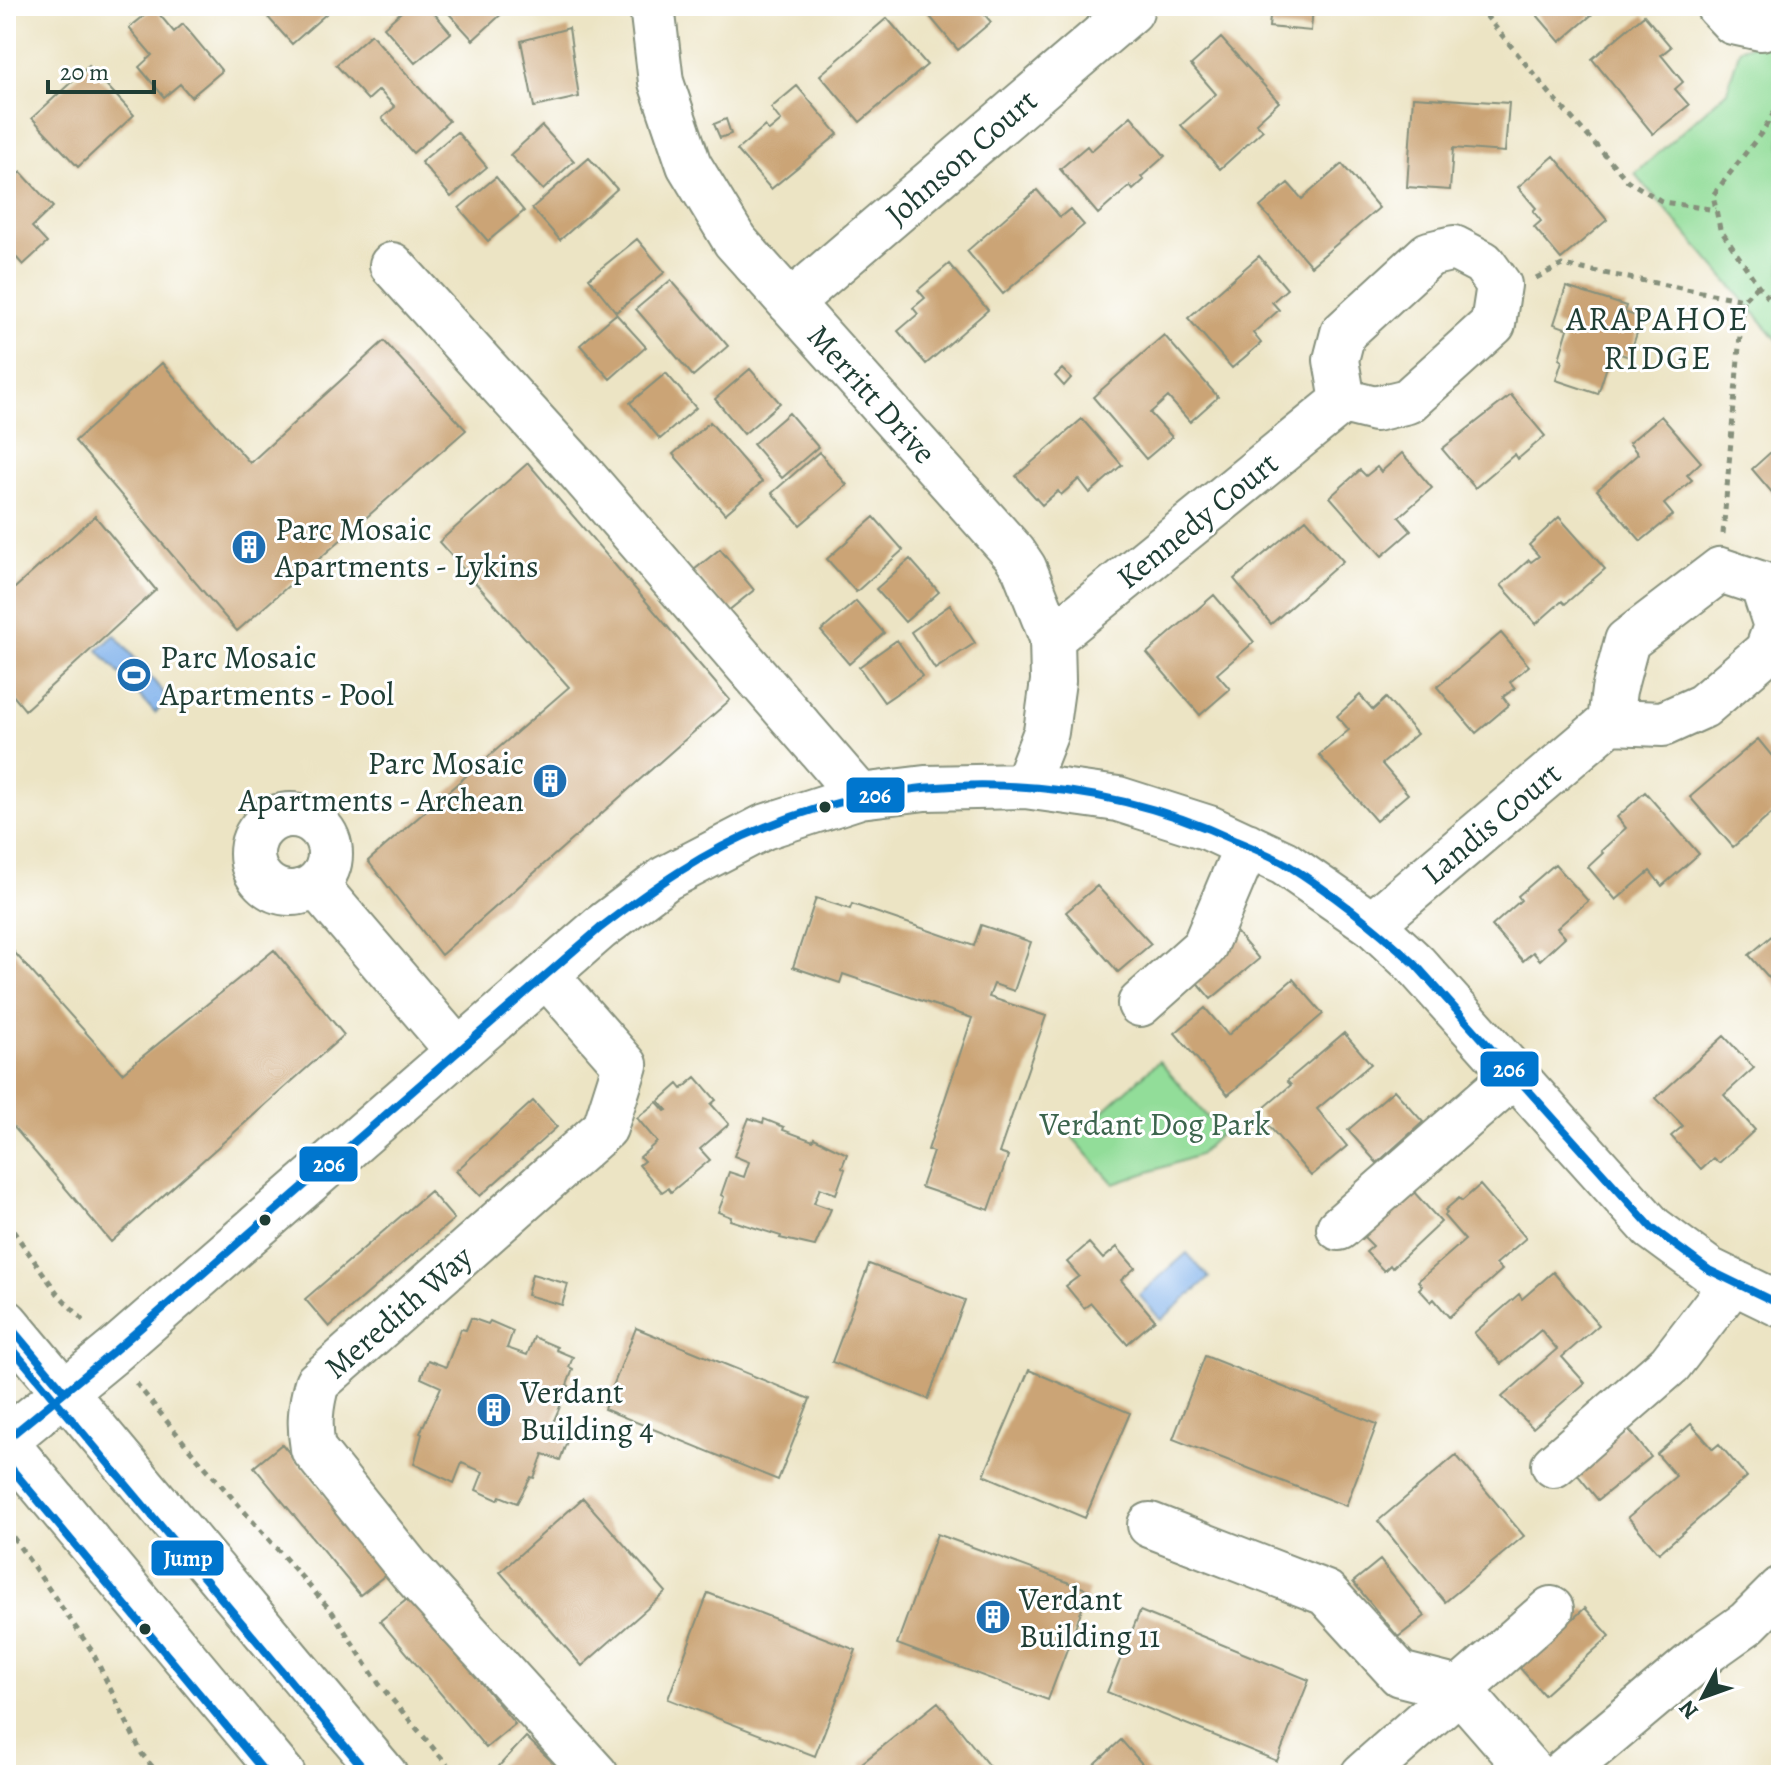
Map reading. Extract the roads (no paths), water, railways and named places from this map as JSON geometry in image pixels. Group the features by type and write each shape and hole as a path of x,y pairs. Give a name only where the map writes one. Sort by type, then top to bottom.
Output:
{"street":[{"name":"Merritt Drive","path":"652,6 661,82 689,165 735,241 1014,553 1024,568 1052,638 1053,681 1046,732 1025,786"},
{"path":"1718,6 1733,22 1761,28 1781,21"},
{"name":"Johnson Court","path":"790,303 1132,8"},
{"path":"1454,248 1483,263 1499,285 1493,324 1408,401 1375,409 1343,401 1336,360 1343,333 1429,254 1454,248"},
{"path":"392,265 579,471 860,796"},
{"name":"Kennedy Court","path":"1052,638 1343,401"},
{"path":"1720,570 1762,584 1776,626 1767,651 1703,706 1663,724 1610,722 1614,690 1627,641 1720,570"},
{"name":"Landis Court","path":"1372,924 1610,722"},
{"path":"283,1775 6,1441 113,1352 600,928 666,878 764,827 860,796 925,788 1025,786 1118,799 1209,828 1284,863 1372,924 1415,964 1652,1228 1709,1270 1781,1305"},
{"path":"1140,1004 1204,947 1247,845"},
{"path":"316,885 458,1051"},
{"name":"Meredith Way","path":"546,975 625,1065 605,1128 317,1383 310,1407 309,1426 313,1449 391,1546 588,1767"},
{"path":"1339,1228 1514,1075"},
{"path":"1554,1465 1670,1364 1733,1282"},
{"path":"6,1322 385,1775"},
{"path":"1150,1525 1326,1593 1400,1674 1459,1689 1534,1775"},
{"path":"1560,1775 1709,1650 1747,1623 1781,1589"},
{"path":"1363,1775 1551,1609"},
{"path":"588,1767 622,1775"}],"water":[{"name":"Parc Mosaic Apartments - Pool","path":"115,635 169,699 155,713 98,650"},
{"path":"1187,1253 1209,1278 1161,1320 1139,1295"}],"place":[{"name":"Parc Mosaic Apartments - Lykins","path":"249,547"},
{"name":"Parc Mosaic Apartments - Pool","path":"134,675"},
{"name":"Parc Mosaic Apartments - Archean","path":"550,781"},
{"name":"Verdant Building 4","path":"494,1410"},
{"name":"Verdant Building 11","path":"993,1617"}],"district":[{"name":"ARAPAHOE RIDGE","path":"1658,338"}],"park label":[{"name":"Verdant Dog Park","path":"1155,1124"}]}
